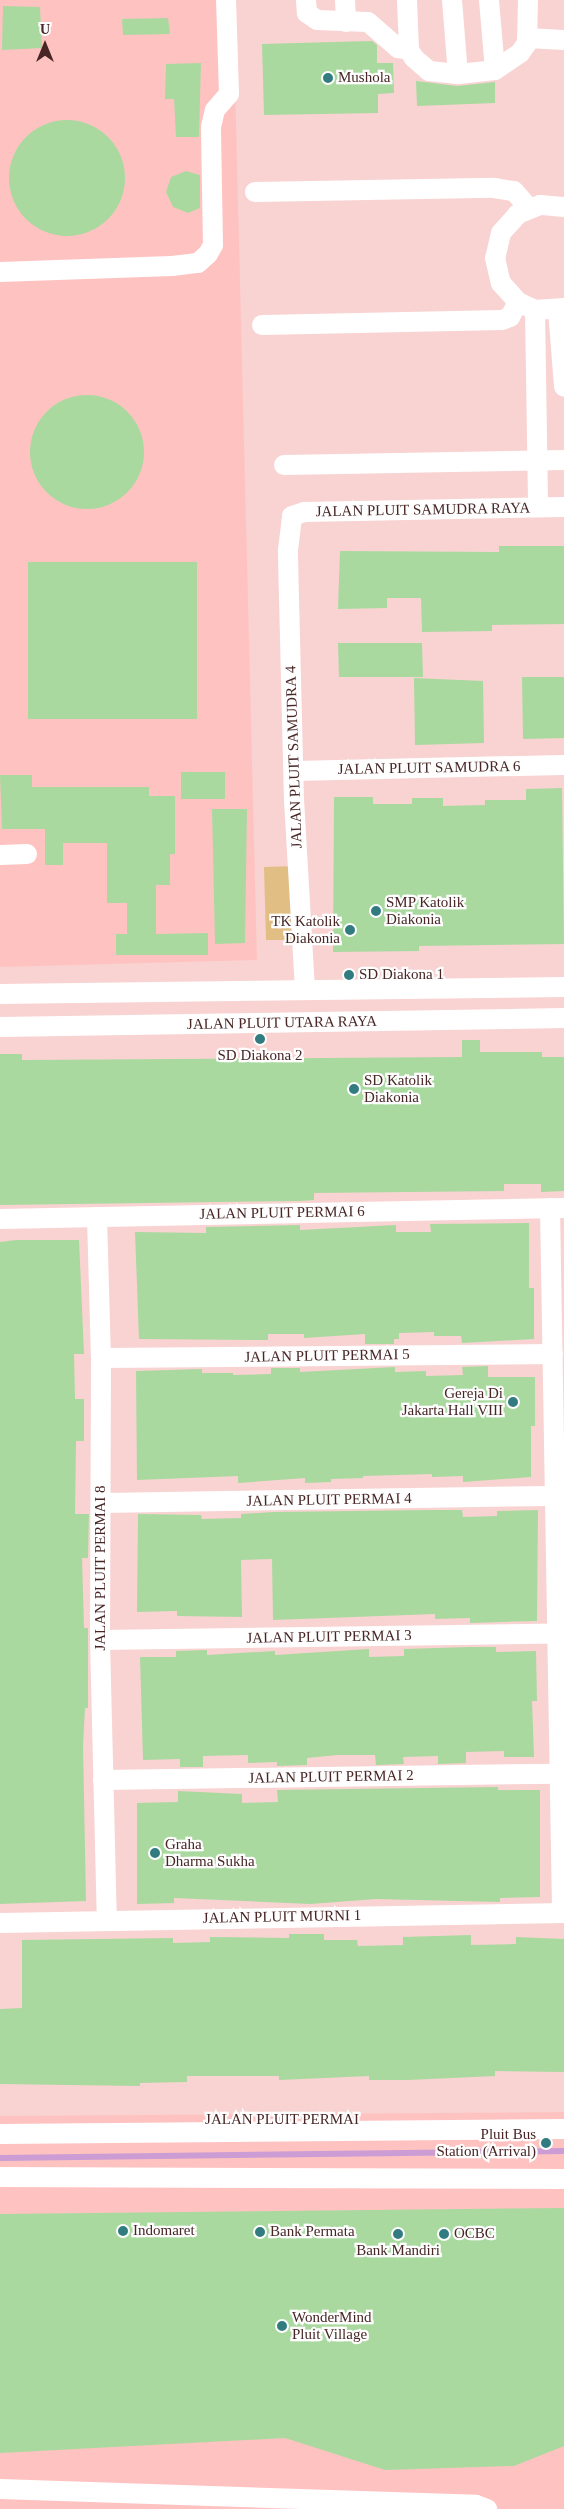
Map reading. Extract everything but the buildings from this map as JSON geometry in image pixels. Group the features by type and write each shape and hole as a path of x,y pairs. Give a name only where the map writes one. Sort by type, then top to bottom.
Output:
{"street":[{"path":"0,272 172,266 198,263 208,254 213,245 212,127 215,110 229,94 226,0"},
{"path":"306,0 307,13 317,20 372,23 390,42 409,50 429,71 458,74 495,70 520,53 527,38 528,0"},
{"path":"345,0 346,22"},
{"path":"407,0 409,50"},
{"path":"452,0 458,74"},
{"path":"489,0 495,70"},
{"path":"527,38 564,40"},
{"path":"255,192 494,188 514,191 529,208"},
{"path":"564,207 551,205 529,208 508,223 496,245 495,258 501,283 526,306 561,309 564,387"},
{"path":"262,325 502,320 526,306"},
{"path":"526,306 538,507"},
{"path":"284,465 564,460"},
{"name":"JALAN PLUIT SAMUDRA RAYA","path":"289,524 292,516 304,512 564,507"},
{"name":"JALAN PLUIT SAMUDRA 4","path":"289,524 294,771 305,990"},
{"name":"JALAN PLUIT SAMUDRA 6","path":"294,771 564,765"},
{"path":"0,854 27,854"},
{"path":"0,994 564,987"},
{"name":"JALAN PLUIT UTARA RAYA","path":"0,1027 564,1018"},
{"path":"557,1208 553,1354 559,1774 563,1913"},
{"name":"JALAN PLUIT PERMAI 6","path":"0,1219 557,1208"},
{"name":"JALAN PLUIT PERMAI 8","path":"97,1217 101,1358 102,1503 100,1640 107,1919"},
{"name":"JALAN PLUIT PERMAI 5","path":"101,1358 553,1354"},
{"name":"JALAN PLUIT PERMAI 4","path":"102,1503 556,1496"},
{"name":"JALAN PLUIT PERMAI 3","path":"100,1640 557,1634"},
{"name":"JALAN PLUIT PERMAI 2","path":"103,1780 559,1774"},
{"name":"JALAN PLUIT MURNI 1","path":"0,1923 107,1919 563,1913"},
{"name":"JALAN PLUIT PERMAI","path":"0,2121 564,2118"},
{"path":"0,2134 564,2129"},
{"path":"0,2177 564,2179"},
{"path":"0,2489 482,2507"}],"shaded area":[{"path":"0,0 233,0 257,960 0,967"},
{"path":"297,866 298,940 266,940 264,867"},
{"name":"WonderMind Pluit Village","path":"564,2112 564,2509 0,2509 0,2116"}],"waterway":[{"path":"0,2158 564,2151"}],"place":[{"name":"Mushola","path":"328,78"},
{"name":"SMP Katolik Diakonia","path":"376,911"},
{"name":"TK Katolik Diakonia","path":"350,930"},
{"name":"SD Diakona 1","path":"349,975"},
{"name":"SD Diakona 2","path":"260,1039"},
{"name":"SD Katolik Diakonia","path":"354,1089"},
{"name":"Gereja Di Jakarta Hall VIII","path":"513,1402"},
{"name":"Graha Dharma Sukha","path":"155,1853"},
{"name":"Pluit Bus Station (Arrival)","path":"546,2143"},
{"name":"Indomaret","path":"123,2231"},
{"name":"Bank Permata","path":"260,2232"},
{"name":"Bank Mandiri","path":"398,2234"},
{"name":"OCBC","path":"444,2234"},
{"name":"WonderMind Pluit Village","path":"282,2326"}]}
